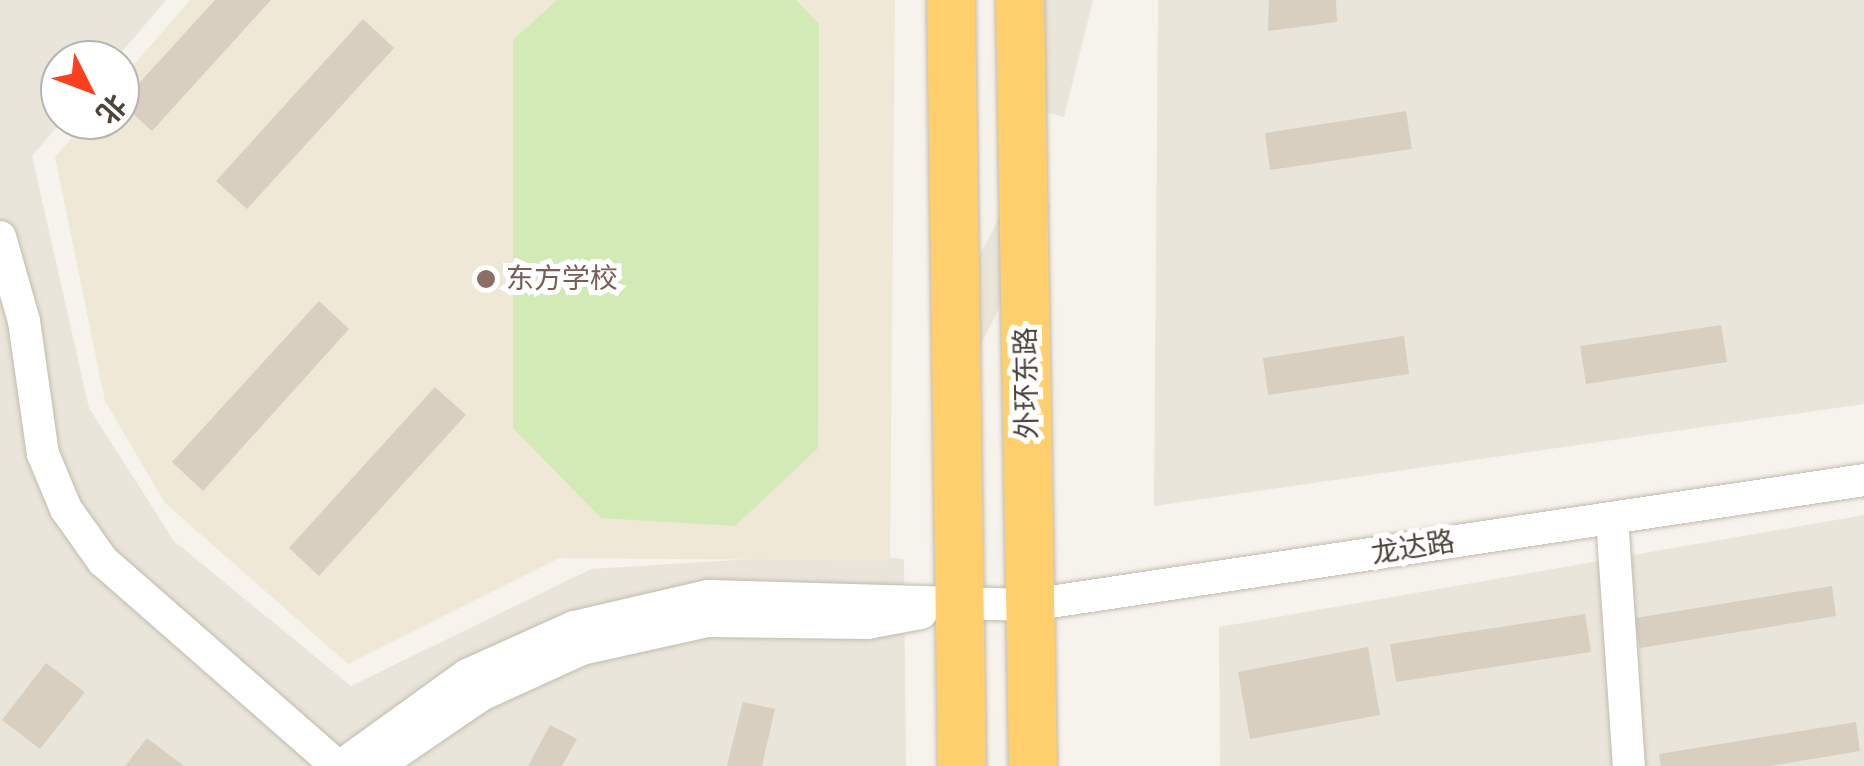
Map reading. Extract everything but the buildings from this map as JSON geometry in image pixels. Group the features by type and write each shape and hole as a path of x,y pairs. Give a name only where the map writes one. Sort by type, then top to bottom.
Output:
{"highway":[{"path":"950,0 962,766"},
{"name":"外环东路","path":"1020,0 1033,766"}],"street":[{"path":"0,237 24,321 42,454 66,509 103,562 339,766 467,674 574,626 708,596 960,606"},
{"path":"0,300 24,460 51,518 88,572 311,766"},
{"name":"龙达路","path":"960,606 1030,605 1864,480"},
{"path":"1612,518 1629,766"},
{"path":"377,766 481,695 582,649 707,621 867,622 960,606"}],"shaded area":[{"path":"0,0 166,0 132,40 40,40 40,140 46,140 32,156 89,408 174,541 351,686 591,569 850,553 904,559 906,766 0,766"},
{"name":"东方学校","path":"190,0 895,0 890,561 559,558 348,664 165,503 105,401 55,157 70,140 140,140 140,58"},
{"path":"1043,0 1093,0 1064,117 1017,105"},
{"path":"1158,0 1864,0 1864,404 1154,506"},
{"path":"1014,188 1051,206 976,354 939,336"},
{"path":"1864,515 1864,766 1220,766 1219,627"}],"green space":[{"path":"557,0 796,0 819,24 818,448 735,526 601,518 513,428 513,40"}],"place":[{"name":"东方学校","path":"486,279"}]}
